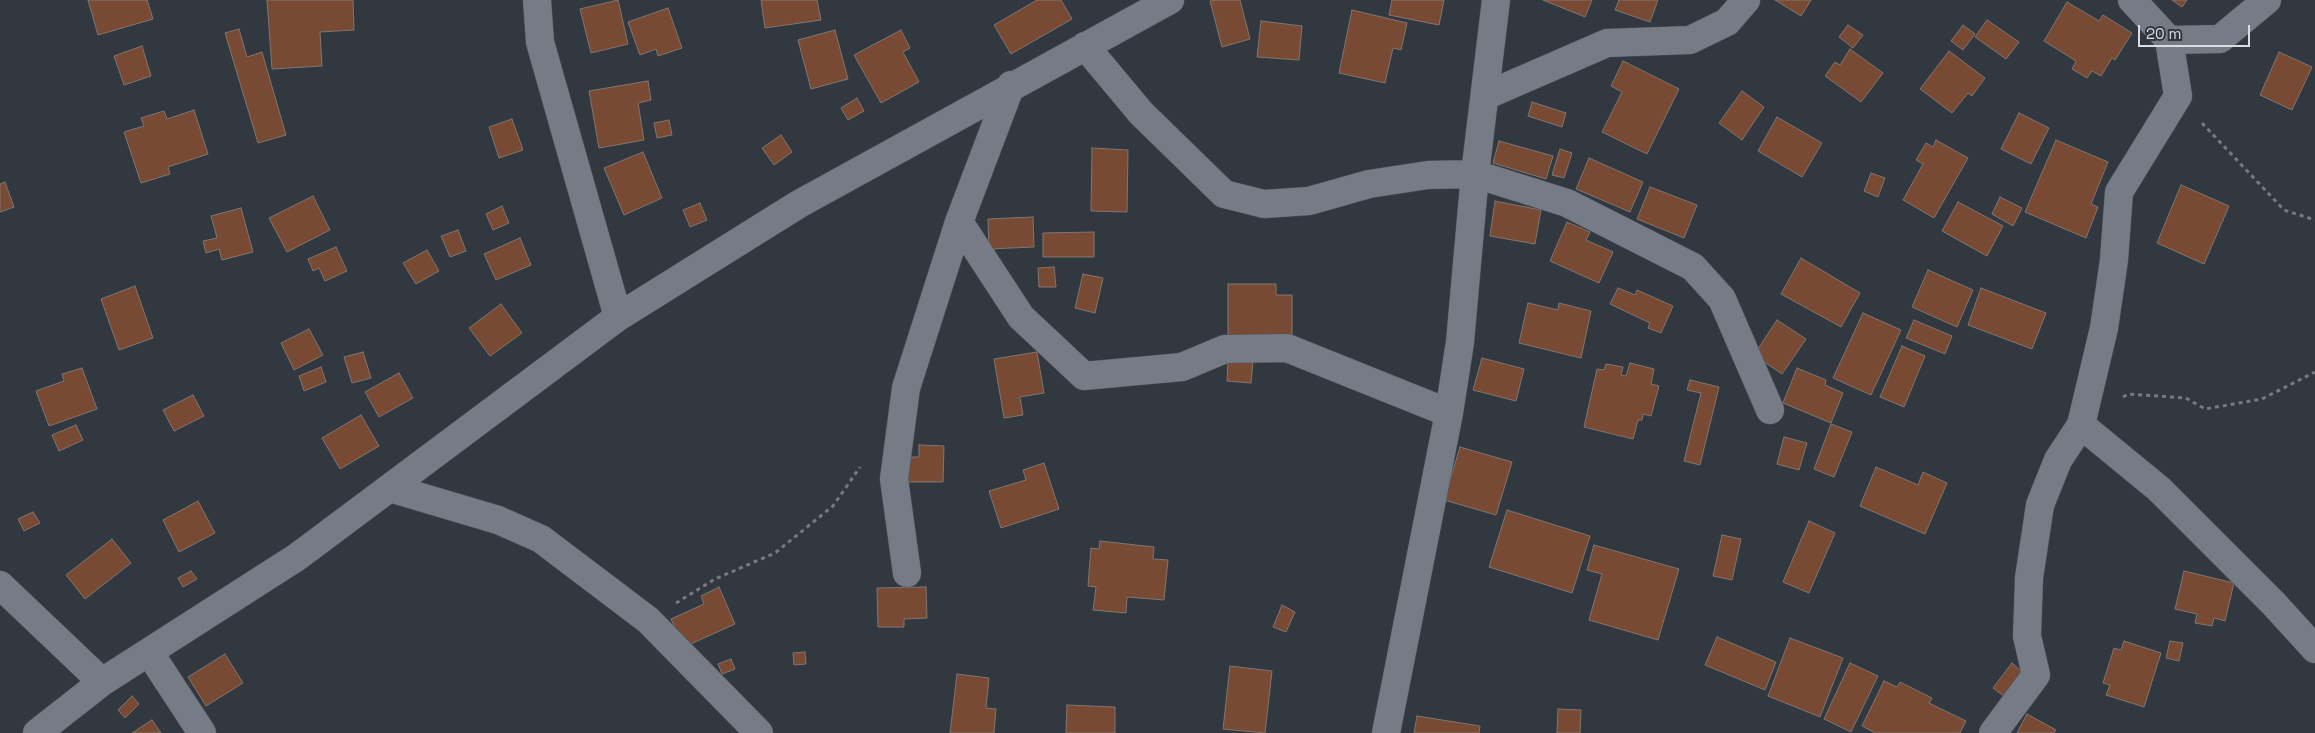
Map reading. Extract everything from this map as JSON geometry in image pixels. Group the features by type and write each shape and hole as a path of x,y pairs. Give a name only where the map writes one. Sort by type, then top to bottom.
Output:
{"street":[{"path":"537,0 540,42 618,317"},
{"path":"37,733 102,682 297,557 618,317 799,204 1170,0"},
{"path":"1386,733 1449,413 1460,342 1475,174 1496,0"},
{"path":"1484,96 1607,43 1690,40 1727,22 1746,0"},
{"path":"1993,733 2036,675 2027,636 2028,578 2040,505 2058,460 2081,425 2104,328 2114,260 2119,192 2178,96 2170,40 2132,0"},
{"path":"2170,40 2220,39 2267,0"},
{"path":"1085,46 1141,112 1224,194 1264,204 1309,201 1369,184 1428,175 1475,174 1567,203 1692,267 1722,299 1770,410"},
{"path":"907,573 894,479 906,388 960,222 1011,86"},
{"path":"960,222 1021,317 1084,376 1182,367 1225,349 1287,348 1449,413"},
{"path":"2081,425 2159,488 2274,604 2315,649"},
{"path":"390,488 498,520 541,539 648,620 759,733"},
{"path":"0,585 102,682"},
{"path":"149,652 202,733"}],"path":[{"path":"2178,96 2220,145 2284,210 2315,220"},
{"path":"2081,425 2128,394 2186,398 2204,409 2262,399 2315,372"},
{"path":"648,620 715,579 775,554 833,506 861,466"}],"building":[{"path":"88,0 147,0 153,19 98,35"},
{"path":"267,0 353,0 354,30 320,32 322,66 272,69"},
{"path":"618,0 628,44 591,53 580,9"},
{"path":"761,0 817,0 821,20 765,28"},
{"path":"1037,0 1061,0 1072,19 1011,54 994,25"},
{"path":"1240,0 1250,39 1222,47 1210,1"},
{"path":"1392,0 1444,0 1439,25 1389,15"},
{"path":"1543,0 1592,0 1585,17"},
{"path":"1619,0 1658,0 1650,22 1615,10"},
{"path":"1775,0 1811,0 1801,16"},
{"path":"2172,0 2187,0 2182,7"},
{"path":"2067,2 2099,21 2103,15 2132,33 2115,60 2112,58 2101,76 2092,71 2087,78 2072,69 2076,61 2044,41"},
{"path":"668,8 682,48 658,56 656,49 640,55 628,22"},
{"path":"1352,10 1407,23 1401,50 1393,48 1385,83 1339,73"},
{"path":"1987,20 2019,42 2006,59 1975,37"},
{"path":"1261,21 1302,26 1299,60 1257,57"},
{"path":"1848,25 1863,35 1853,48 1839,37"},
{"path":"1963,25 1975,34 1963,50 1951,41"},
{"path":"239,29 247,57 262,52 286,135 258,143 225,33"},
{"path":"835,30 848,79 811,89 798,40"},
{"path":"901,30 910,48 903,52 919,82 881,103 854,55"},
{"path":"142,46 151,76 124,85 114,56"},
{"path":"1850,49 1883,73 1861,102 1825,76 1835,62 1840,65"},
{"path":"1949,51 1985,78 1972,96 1968,93 1952,113 1920,89"},
{"path":"2279,52 2312,67 2292,110 2260,95"},
{"path":"1623,61 1679,89 1647,154 1602,132 1622,92 1611,86"},
{"path":"648,81 651,100 638,103 644,140 599,148 589,91"},
{"path":"1742,91 1764,107 1742,140 1719,123"},
{"path":"857,98 864,111 848,120 841,108"},
{"path":"1532,102 1566,113 1562,127 1528,116"},
{"path":"194,110 208,154 168,167 170,174 141,183 124,132 144,126 141,118 164,111 167,119"},
{"path":"2019,113 2049,128 2031,164 2001,149"},
{"path":"1777,117 1822,143 1802,177 1758,151"},
{"path":"512,119 523,150 499,158 489,127"},
{"path":"669,120 672,135 657,138 654,123"},
{"path":"781,135 792,152 774,165 762,148"},
{"path":"1936,140 1968,158 1934,218 1903,200 1923,164 1916,160 1926,143 1933,147"},
{"path":"2056,140 2108,162 2091,204 2098,207 2086,238 2025,212"},
{"path":"1499,141 1553,156 1546,179 1493,163"},
{"path":"1092,148 1128,150 1127,212 1091,211"},
{"path":"1560,149 1572,153 1564,178 1552,175"},
{"path":"643,152 662,198 624,215 604,168"},
{"path":"1589,158 1643,182 1630,212 1576,189"},
{"path":"1871,173 1885,178 1878,197 1864,191"},
{"path":"5,182 14,207 0,212 0,184"},
{"path":"2181,185 2229,206 2204,264 2157,243"},
{"path":"1650,187 1697,205 1684,238 1637,219"},
{"path":"313,196 330,230 287,252 269,218"},
{"path":"2000,197 2022,208 2013,226 1992,214"},
{"path":"1495,201 1541,210 1535,244 1490,236"},
{"path":"1958,202 2003,226 1987,256 1942,231"},
{"path":"700,203 707,220 690,227 683,210"},
{"path":"502,206 509,223 493,230 486,214"},
{"path":"241,208 253,252 222,260 219,249 206,253 203,241 217,238 211,216"},
{"path":"1033,217 1034,247 989,249 988,219"},
{"path":"1567,222 1590,232 1586,240 1613,252 1599,283 1550,261"},
{"path":"458,230 466,251 450,257 441,236"},
{"path":"1094,232 1094,257 1043,257 1043,233"},
{"path":"520,238 531,265 496,280 484,254"},
{"path":"336,247 347,271 325,281 319,268 313,271 308,259"},
{"path":"427,250 439,271 416,284 403,263"},
{"path":"1801,258 1860,293 1841,327 1781,294"},
{"path":"1054,267 1056,287 1039,287 1038,268"},
{"path":"1928,270 1973,290 1957,327 1912,307"},
{"path":"1083,274 1103,278 1095,313 1075,308"},
{"path":"1228,284 1276,284 1276,295 1292,295 1292,336 1228,336"},
{"path":"135,286 153,338 119,350 101,299"},
{"path":"1618,288 1635,295 1637,290 1673,306 1661,333 1648,328 1650,323 1610,304"},
{"path":"1981,288 2046,313 2032,349 1968,325"},
{"path":"1528,303 1558,310 1559,303 1591,311 1581,358 1519,343"},
{"path":"501,304 522,333 490,356 469,328"},
{"path":"1863,313 1901,330 1871,395 1833,378"},
{"path":"1777,320 1806,339 1782,374 1754,355"},
{"path":"1914,320 1952,336 1945,354 1906,338"},
{"path":"309,329 323,355 294,370 281,343"},
{"path":"1902,346 1925,356 1904,407 1880,397"},
{"path":"363,352 371,378 352,383 344,357"},
{"path":"1037,352 1044,393 1020,397 1023,415 1004,418 994,359"},
{"path":"1482,358 1524,369 1516,401 1473,390"},
{"path":"1228,361 1253,362 1251,383 1227,381"},
{"path":"1630,363 1654,369 1651,384 1659,386 1651,416 1643,414 1642,420 1638,420 1633,439 1584,427 1597,369 1604,370 1606,364 1623,367 1621,375 1626,376"},
{"path":"321,367 326,382 304,391 299,376"},
{"path":"82,368 97,409 49,426 36,391 64,381 62,374"},
{"path":"1797,368 1826,380 1825,385 1843,393 1831,423 1783,403"},
{"path":"399,373 413,398 379,417 365,392"},
{"path":"1690,380 1719,387 1700,465 1684,461 1701,393 1687,390"},
{"path":"193,395 204,416 174,431 163,410"},
{"path":"361,415 379,446 340,469 322,438"},
{"path":"1831,424 1852,432 1834,477 1814,469"},
{"path":"76,425 83,440 59,451 52,435"},
{"path":"1784,437 1807,443 1799,470 1777,464"},
{"path":"919,445 944,446 943,482 907,482 908,457 919,457"},
{"path":"1460,447 1512,462 1496,515 1444,500"},
{"path":"1044,463 1059,509 1001,528 989,491 1026,480 1023,470"},
{"path":"1876,467 1918,485 1923,472 1947,483 1925,534 1860,506"},
{"path":"198,501 215,533 179,552 163,520"},
{"path":"1507,510 1590,536 1572,593 1489,567"},
{"path":"33,512 40,523 24,531 18,519"},
{"path":"1809,521 1835,533 1809,593 1783,582"},
{"path":"1722,535 1741,539 1732,580 1713,576"},
{"path":"112,539 131,563 85,599 66,575"},
{"path":"1100,541 1154,547 1153,559 1168,560 1164,600 1127,597 1126,613 1093,610 1096,587 1088,586 1091,548 1099,549"},
{"path":"1594,545 1679,569 1658,640 1589,620 1602,574 1587,570"},
{"path":"191,571 197,579 183,587 178,578"},
{"path":"2184,571 2234,583 2225,621 2214,618 2212,626 2195,623 2197,614 2175,609"},
{"path":"719,587 735,624 684,647 671,619 704,604 701,596"},
{"path":"926,587 927,618 904,619 904,627 878,627 877,588"},
{"path":"1282,605 1295,612 1286,632 1273,627"},
{"path":"1717,637 1776,662 1765,690 1705,665"},
{"path":"1790,638 1843,658 1820,717 1768,696"},
{"path":"2124,641 2161,653 2144,707 2106,695 2110,685 2103,683 2114,648 2121,650"},
{"path":"2170,641 2183,643 2179,661 2166,658"},
{"path":"805,652 806,664 794,665 793,653"},
{"path":"225,654 243,683 206,706 188,677"},
{"path":"731,659 735,669 722,674 718,664"},
{"path":"1850,663 1878,676 1851,732 1824,719"},
{"path":"2012,663 2027,676 2009,700 1993,688"},
{"path":"1230,666 1272,671 1265,733 1223,729"},
{"path":"957,674 989,678 986,708 996,709 994,733 950,733"},
{"path":"1884,681 1897,687 1900,682 1932,698 1929,703 1966,721 1960,733 1875,733 1862,726"},
{"path":"132,696 139,704 125,718 118,710"},
{"path":"1067,705 1115,707 1115,733 1066,733"},
{"path":"1558,709 1581,710 1580,733 1557,733"},
{"path":"2027,714 2056,730 2054,733 2017,733"},
{"path":"1417,716 1480,726 1479,733 1414,733"},
{"path":"152,720 161,733 132,733"}]}
